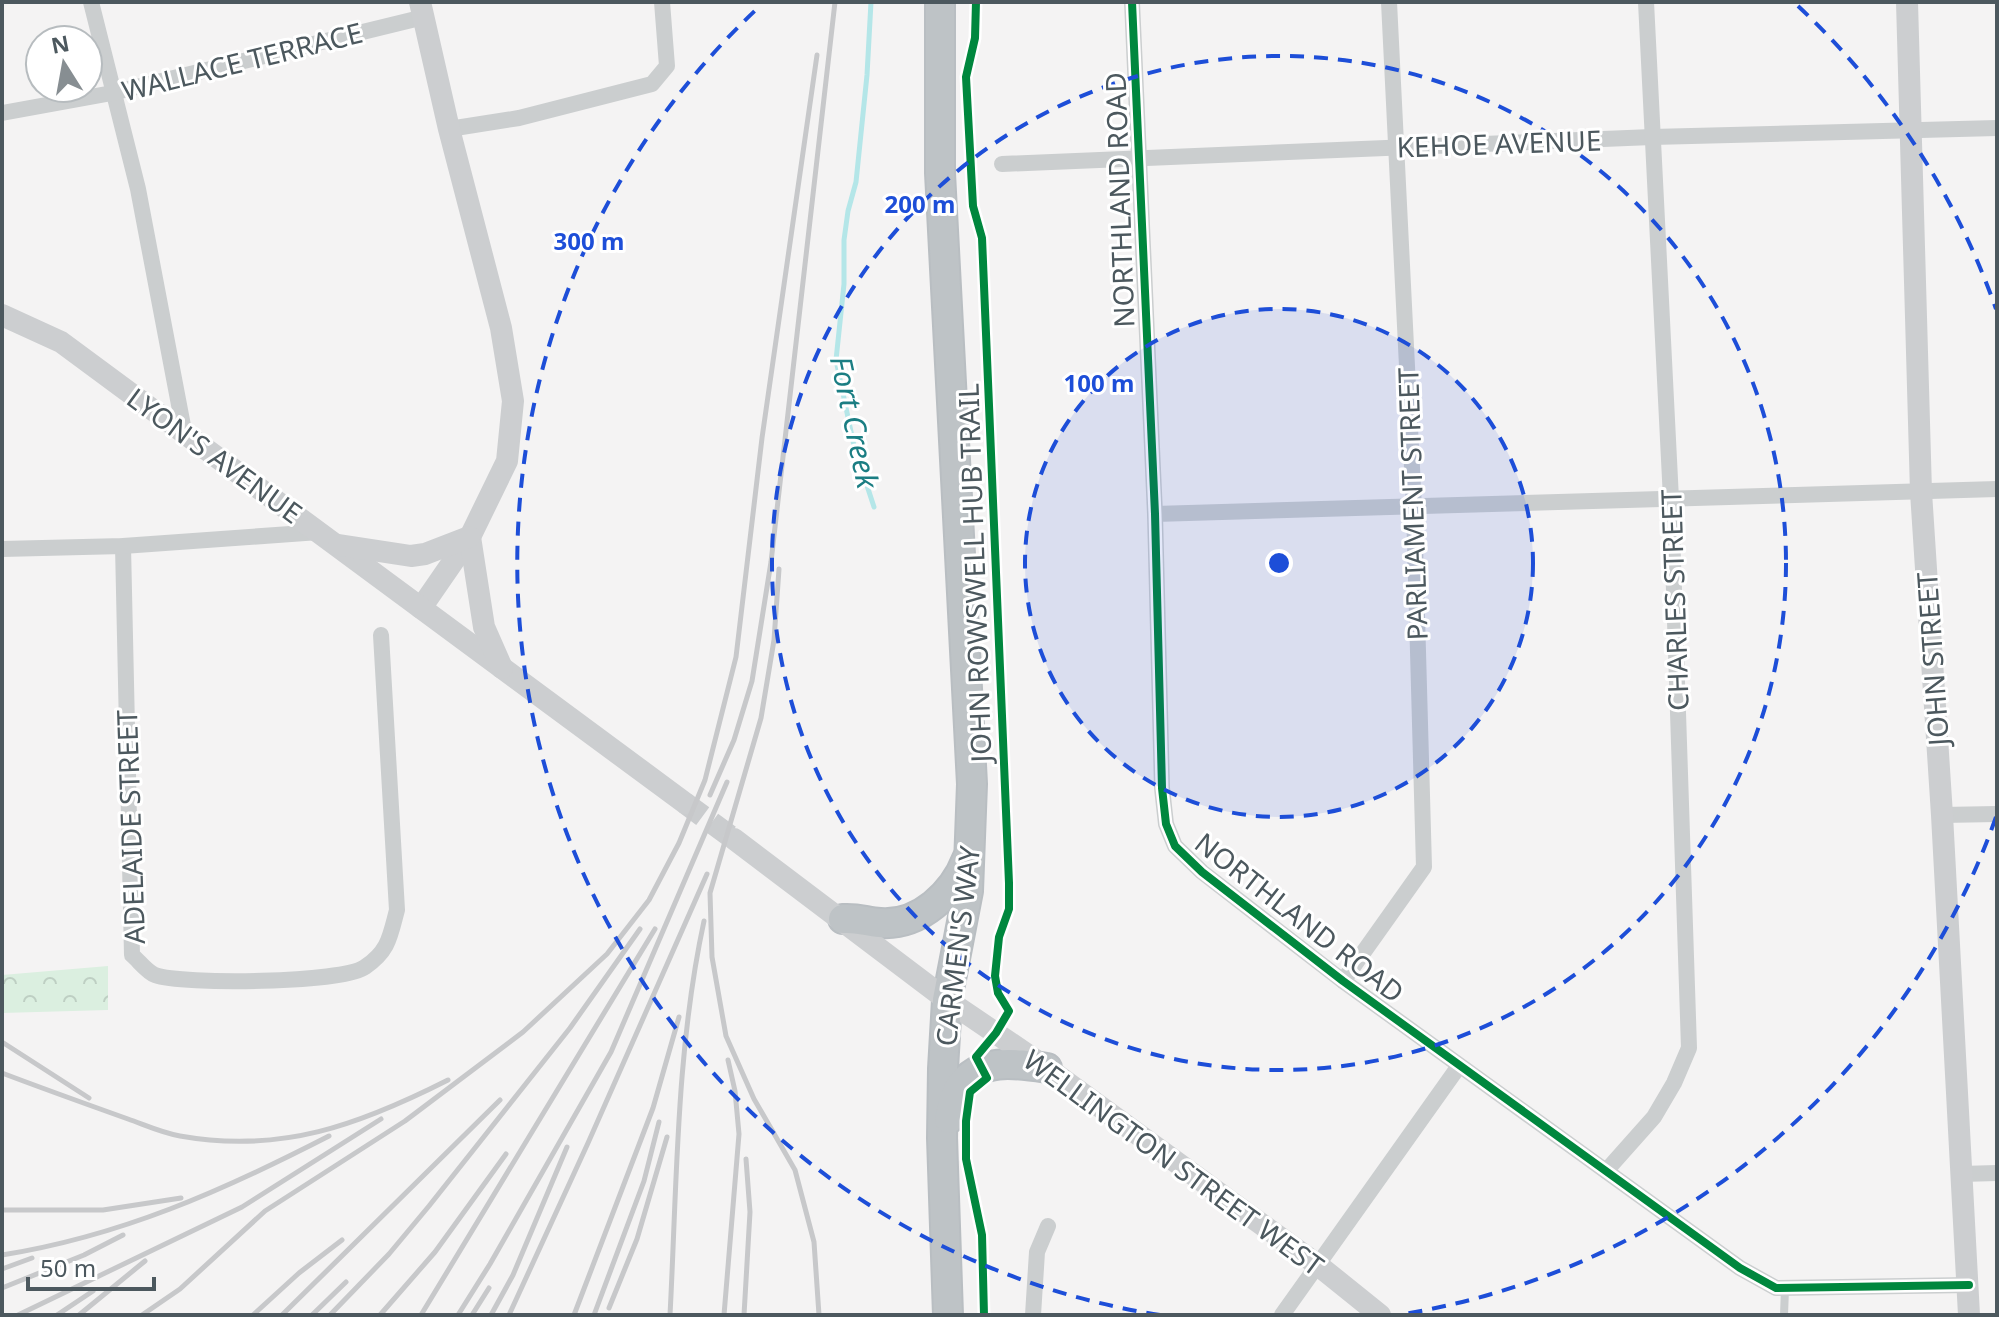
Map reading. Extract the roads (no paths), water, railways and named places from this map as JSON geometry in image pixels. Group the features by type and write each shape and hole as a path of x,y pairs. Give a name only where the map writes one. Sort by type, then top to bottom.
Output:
{"highway":[{"name":"CARMEN'S WAY","path":"940,2 940,173 971,769 968,891 947,1000 942,1138 948,1315"},
{"path":"843,919 861,918 880,923 898,922 914,916 940,900 962,874 969,855"},
{"path":"942,1138 959,1088 969,1078 992,1064 1010,1062 1047,1068"}],"main road":[{"name":"JOHN STREET","path":"1907,2 1921,492 1969,1315"},
{"path":"422,10 449,129 501,328 513,401 507,461 470,537 421,608 685,803"},
{"name":"LYON'S AVENUE","path":"2,315 61,342 421,608"},
{"path":"327,538 411,556 470,537"},
{"path":"470,537 484,627 503,669"},
{"name":"WELLINGTON STREET WEST","path":"734,839 947,1000 1047,1068 1319,1266 1380,1315"}],"street":[{"path":"91,2 138,189 184,431"},
{"path":"449,129 519,118 652,84 667,66 662,2"},
{"name":"NORTHLAND ROAD","path":"1132,2 1155,514 1162,788 1166,824 1175,846 1202,872 1343,981 1740,1268 1776,1288 1969,1285"},
{"name":"PARLIAMENT STREET","path":"1343,981 1424,867 1414,508 1389,2"},
{"name":"CHARLES STREET","path":"1606,1171 1654,1117 1674,1083 1689,1048 1671,499 1646,2"},
{"name":"WALLACE TERRACE","path":"5,111 112,93 422,10"},
{"name":"KEHOE AVENUE","path":"1002,164 1652,137 1997,128"},
{"path":"1155,514 1997,489"},
{"path":"2,549 327,538"},
{"name":"ADELAIDE STREET","path":"123,546 132,955 153,975 182,980 323,978 362,969 387,948 397,910 381,635"},
{"path":"1942,815 1997,814"},
{"path":"1282,1315 1459,1066"},
{"path":"1961,1174 1997,1173"},
{"path":"1033,1315 1037,1252 1048,1226"}],"lane":[{"path":"1784,1315 1785,1288"}],"waterway":[{"name":"Fort Creek","path":"871,2 856,182 844,240 844,284 836,360 854,446 874,507"}],"tunnel":[{"path":"685,803 734,839"}],"railway":[{"path":"710,795 734,740 752,681 771,562 835,2"},
{"path":"142,1315 180,1289 265,1211 405,1121 523,1032 607,954 649,900 679,843 705,780 736,657 762,438 817,55"},
{"path":"779,569 774,640 761,718 710,893 712,957 726,1036 754,1099 795,1170 814,1242 819,1315"},
{"path":"458,1315 611,1052 727,782"},
{"path":"509,1315 707,874"},
{"path":"670,1315 683,1068 704,921"},
{"path":"330,1315 389,1254 429,1206 570,1028 640,929"},
{"path":"421,1315 655,929"},
{"path":"574,1315 653,1108 679,1017"},
{"path":"2,1042 89,1098"},
{"path":"724,1315 739,1134 728,1060"},
{"path":"2,1073 167,1133 217,1141 286,1138 318,1132 383,1110 448,1080"},
{"path":"282,1315 500,1100"},
{"path":"18,1315 242,1207 381,1119"},
{"path":"594,1315 644,1181 659,1122"},
{"path":"2,1255 46,1247 130,1224 210,1193 329,1136"},
{"path":"609,1308 637,1239 667,1137"},
{"path":"491,1315 513,1275 567,1147"},
{"path":"380,1315 435,1252 506,1154"},
{"path":"744,1315 750,1212 746,1159"},
{"path":"2,1210 103,1210 181,1198"},
{"path":"2,1288 84,1255 123,1235"},
{"path":"253,1315 299,1273 342,1240"},
{"path":"2,1269 32,1258"},
{"path":"79,1315 145,1261"},
{"path":"312,1315 346,1282"},
{"path":"472,1315 489,1288"},
{"path":"57,1315 93,1291"}]}
